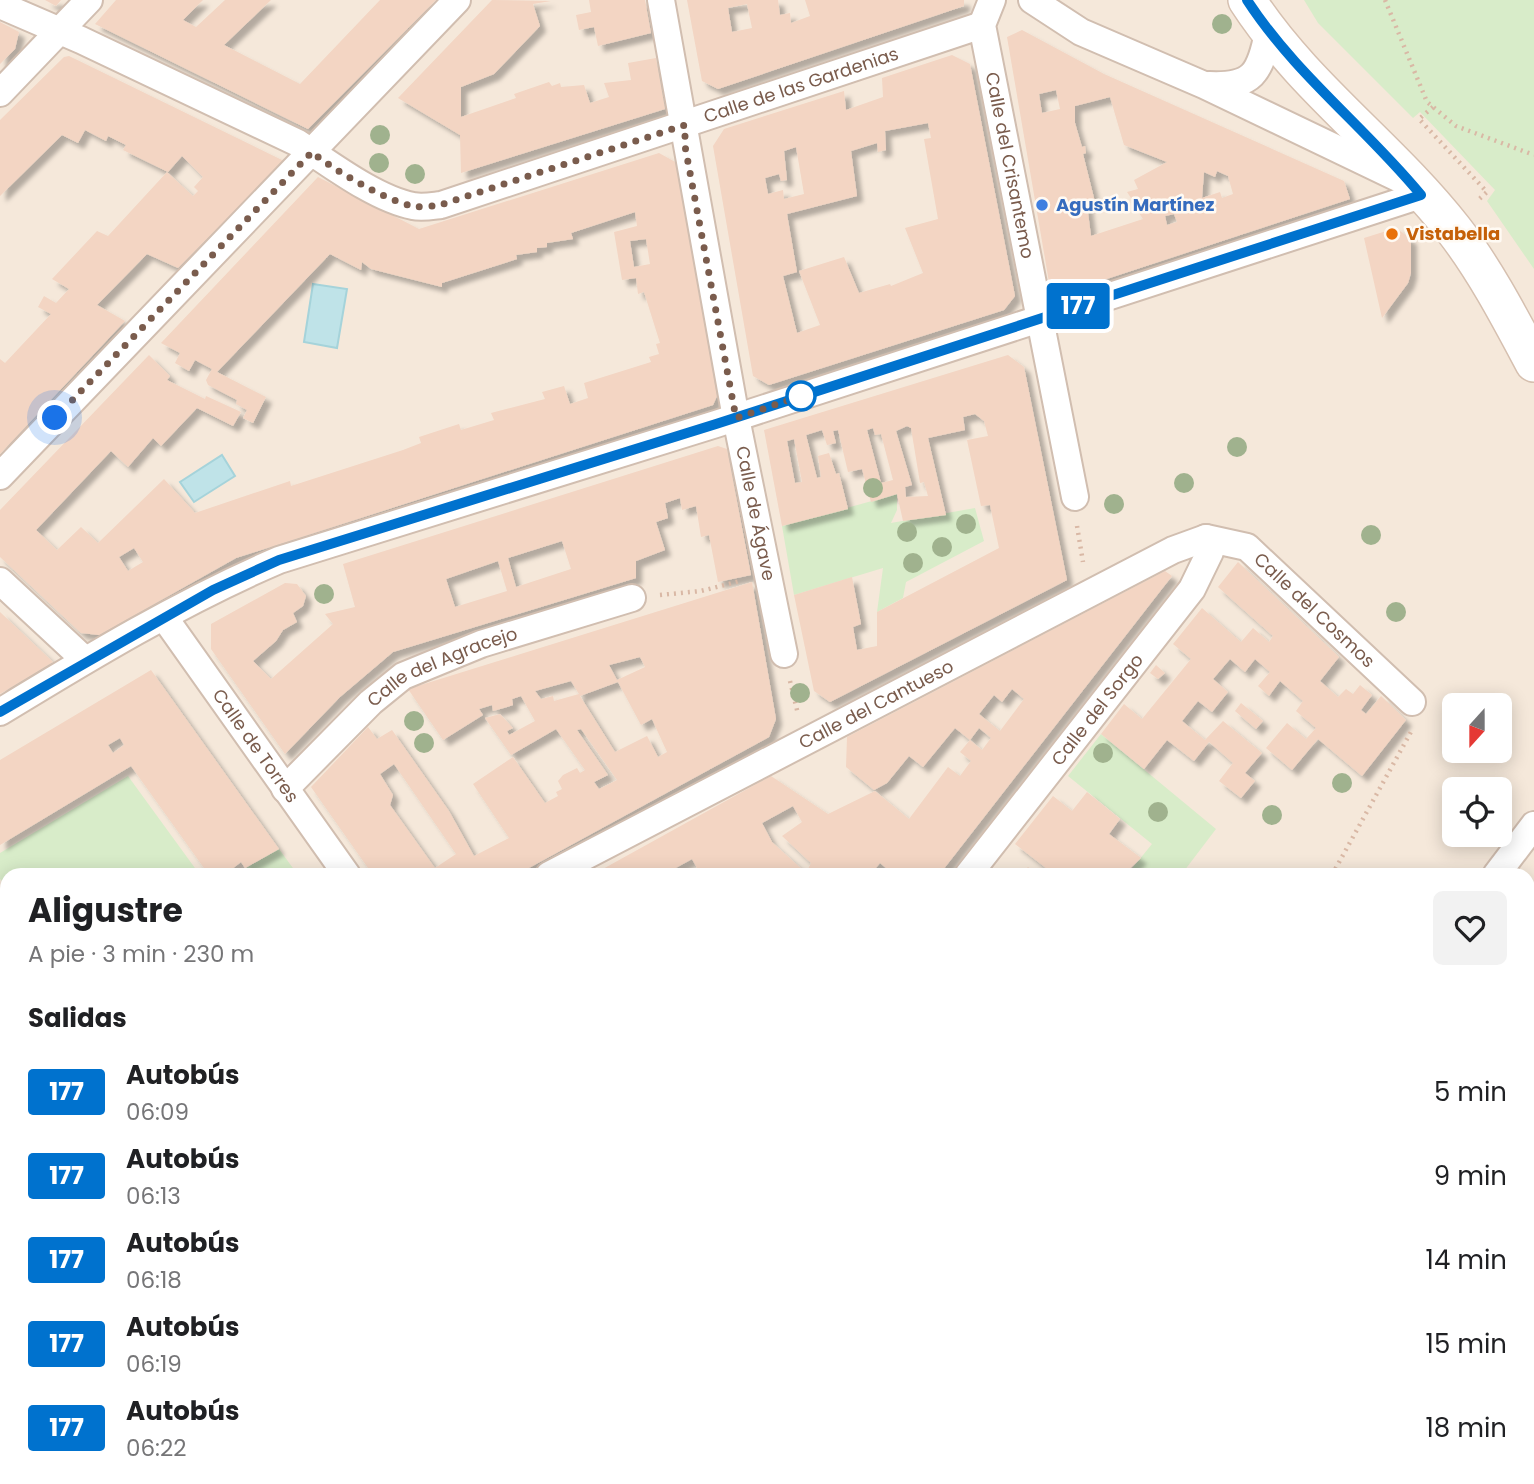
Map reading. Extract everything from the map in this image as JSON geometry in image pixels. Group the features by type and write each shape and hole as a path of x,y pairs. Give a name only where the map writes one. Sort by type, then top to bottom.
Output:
{"street":[{"path":"0,93 89,0"},
{"path":"0,476 457,0"},
{"name":"Calle de Ágave","path":"661,0 685,125 685,146 736,418 787,666"},
{"path":"982,25 992,0"},
{"path":"1032,0 1081,32 1204,85 1418,190"},
{"path":"1247,0 1268,33 1311,83 1454,230 1534,363"},
{"path":"0,5 61,31 312,152"},
{"name":"Calle de las Gardenias","path":"312,152 327,165 402,203 421,207 440,205 982,25"},
{"name":"Calle del Crisantemo","path":"982,25 1075,509"},
{"path":"1204,85 1230,86 1243,82 1252,75 1262,62 1268,33"},
{"path":"0,712 85,660 213,590 279,560 736,418 1418,190"},
{"name":"Calle del Cosmos","path":"1206,538 1247,547 1412,702"},
{"name":"Calle del Cantueso","path":"561,868 1161,556 1206,538"},
{"name":"Calle del Sorgo","path":"973,868 1192,589 1210,552 1206,538"},
{"path":"0,581 85,660"},
{"name":"Calle del Agracejo","path":"285,789 371,702 402,676 469,649 642,597"},
{"name":"Calle de Torres","path":"164,617 342,868"},
{"path":"1501,868 1534,825"}],"path":[{"path":"1385,0 1416,79 1433,107 1456,126 1534,155"},
{"path":"1433,107 1419,119 1487,192 1476,201"},
{"path":"1075,509 1086,575"},
{"path":"642,597 701,591 741,581"},
{"path":"787,666 800,725"},
{"path":"1336,868 1417,721 1412,702"}],"shaded area":[{"path":"0,0 1534,0 1534,868 0,868"}],"green space":[{"path":"1304,0 1534,0 1534,269 1487,201 1495,190 1420,112 1413,118 1318,23"},
{"path":"897,494 897,510 891,523 975,508 984,541 906,582 903,598 877,612 883,568 794,595 782,526"},
{"path":"1101,734 1216,829 1186,868 1132,868 1152,844 1068,776"},
{"path":"128,776 195,868 0,868 0,853"},
{"path":"279,849 293,868 246,868"}],"water":[{"path":"313,284 347,289 337,348 304,342"},
{"path":"222,455 235,476 194,502 180,482"}],"building":[{"path":"45,0 61,0 56,6"},
{"path":"116,0 203,0 183,20 196,27 225,0 271,0 224,45 300,84 380,0 436,0 308,129 95,24"},
{"path":"492,0 551,1 533,4 540,26 494,74 461,87 461,117 516,98 514,94 549,82 552,86 560,83 561,87 584,85 590,103 609,97 604,83 631,80 628,63 656,58 665,109 461,173 460,135 398,98"},
{"path":"589,0 645,0 651,33 598,46 594,27 579,30 576,15 591,12"},
{"path":"687,0 778,0 780,15 790,13 791,23 810,16 805,0 964,0 964,6 718,89 702,81","holes":["747,4 752,28 732,32 728,8"]},
{"path":"0,22 19,32 15,49 0,64"},
{"path":"1022,30 1104,74 1344,181 1350,199 1064,293 1049,282 1007,37","holes":["1056,90 1060,109 1042,113 1039,94","1110,97 1124,145 1167,162 1134,180 1138,189 1127,192 1133,201 1152,201 1137,210 1143,219 1091,236 1087,205 1095,202 1083,154 1086,153 1085,146 1082,147 1075,123 1075,106","1217,171 1228,176 1233,194 1222,198 1220,192 1202,198 1204,172 1215,177","1174,214 1177,222 1167,225 1165,216"]},
{"path":"952,55 970,64 1015,296 1004,310 769,385 753,376 713,146 724,129 844,91 846,110 883,97 882,78","holes":["928,123 931,138 924,139 938,219 905,228 923,273 891,286 890,284 859,293 844,257 799,271 820,325 797,333 783,276 797,272 787,214 857,196 851,151 877,143 878,152 886,150 885,131","796,147 804,194 784,199 783,190 768,194 765,178 779,174 781,181 787,180 784,151"]},
{"path":"69,56 284,161 178,268 147,254 97,305 125,321 0,454 0,359 5,363 51,314 38,307 44,296 56,303 69,289 52,279 97,231 108,236 167,172 193,196 198,191 194,187 203,177 182,156 168,172 123,150 126,145 108,136 106,141 85,130 78,143 62,135 0,196 0,120 64,57"},
{"path":"659,153 677,163 717,396 713,405 236,558 99,635 81,633 0,557 0,510 149,355 170,376 167,380 205,399 206,396 241,412 233,426 197,408 161,446 153,438 128,467 111,451 36,530 57,550 81,527 98,543 164,479 195,513 290,481 291,486 403,450 421,443 419,437 459,424 461,430 494,420 491,413 545,399 542,392 564,386 570,404 588,398 584,383 651,362 649,357 659,354 656,344 660,343 644,292 638,294 636,278 622,280 614,232 637,226 635,212 571,233 573,239 547,243 547,247 537,248 537,252 516,255 517,259 442,283 442,287 371,269 362,262 361,270 330,254 217,372 266,397 253,423 243,418 247,410 236,404 237,400 208,385 206,380 212,369 195,360 189,371 175,363 180,353 161,343 318,177 419,229","holes":["646,239 650,264 634,267 630,241","134,548 143,562 128,571 119,557"]},
{"path":"1396,228 1411,239 1411,273 1408,283 1382,318 1364,238"},
{"path":"1008,355 1024,367 1067,580 830,702 814,691 794,595 852,577 861,624 853,627 857,650 877,646 877,612 999,548 990,505 981,506 967,440 988,436 984,421 975,414 963,417 965,430 928,438 946,515 903,521 897,494 871,502 862,469 848,472 838,430 833,431 836,443 827,445 822,430 806,435 817,478 821,477 818,456 829,453 836,474 839,473 848,509 782,526 764,430","holes":["907,426 911,428 920,483 924,482 928,496 906,497 905,487 912,485 896,431","873,428 875,435 881,434 893,480 881,483 867,430","794,439 802,482 795,483 787,441"]},
{"path":"718,446 727,449 751,575 718,582 709,535 701,537 696,506 682,510 680,498 665,503 668,518 656,522 665,550 636,561 636,578 393,652 340,697 285,754 211,649 211,624 285,583 297,584 306,596 303,606 293,613 297,622 283,630 276,641 253,661 271,679 333,624 325,614 355,607 343,564","holes":["562,541 571,569 516,587 508,558","498,561 507,591 455,607 446,579"]},
{"path":"1238,562 1339,657 1320,681 1338,697 1346,689 1353,694 1360,685 1372,695 1361,710 1366,714 1381,696 1406,720 1362,776 1318,739 1292,770 1266,748 1287,723 1306,739 1316,728 1296,711 1303,701 1280,681 1269,696 1258,686 1270,672 1255,659 1245,672 1230,659 1213,679 1228,692 1212,712 1198,701 1182,721 1205,740 1223,721 1262,753 1245,773 1255,781 1241,798 1219,781 1233,763 1209,742 1194,761 1167,740 1144,769 1101,734 1124,704 1142,719 1191,659 1173,644 1202,608 1241,642 1253,628 1269,642 1273,636 1218,587"},
{"path":"1165,571 1172,576 944,868 886,868 880,863 876,868 808,868 811,863 782,836 802,822 793,806 762,823 772,842 801,868 697,868 692,859 676,868 605,868 771,776 828,814 875,791 909,819 948,767 960,776 971,761 960,752 970,740 955,728 923,767 909,756 887,783 874,790 846,767 847,737","holes":["1012,689 1024,699 1000,731 979,714 994,695 1002,702","979,728 991,738 982,750 970,740"]},
{"path":"752,582 776,719 769,737 529,868 435,868 368,868 311,787 368,727 377,739 392,730 449,811 474,856 509,838 473,784 513,757 545,803 558,796 556,792 562,789 558,781 563,775 577,768 580,773 585,770 556,729 511,755 485,718 500,714 513,728 507,731 509,735 535,721 521,696 512,699 513,705 507,707 493,711 492,705 479,709 483,715 443,740 408,689","holes":["640,657 645,667 617,680 609,665","571,681 579,694 554,701 553,696 541,699 535,691","618,682 641,725 652,719 667,752 658,757 647,736 615,752 580,696","581,729 617,780 599,789 594,782 608,775 577,730","394,764 456,854 435,868 390,805 393,795 380,774"]},
{"path":"0,612 53,662 0,694"},
{"path":"1156,665 1165,673 1158,679 1150,673"},
{"path":"151,670 279,849 245,868 241,862 233,868 204,868 131,766 0,845 0,760","holes":["120,738 124,745 113,753 108,745"]},
{"path":"1241,703 1263,721 1256,729 1235,711"},
{"path":"1087,792 1120,819 1109,834 1141,858 1130,868 1046,868 1015,844 1053,796 1072,811"}],"bus line":[{"name":"177","path":"0,712 85,660 213,590 279,560 716,424 1421,195 1311,83 1268,33 1247,0"}],"place":[{"name":"Agustín Martínez","path":"1042,205"},
{"name":"Vistabella","path":"1392,234"}],"route":[{"path":"55,418 312,152 327,165 402,203 421,207 440,205 685,125 685,146 736,418 801,396"}]}
